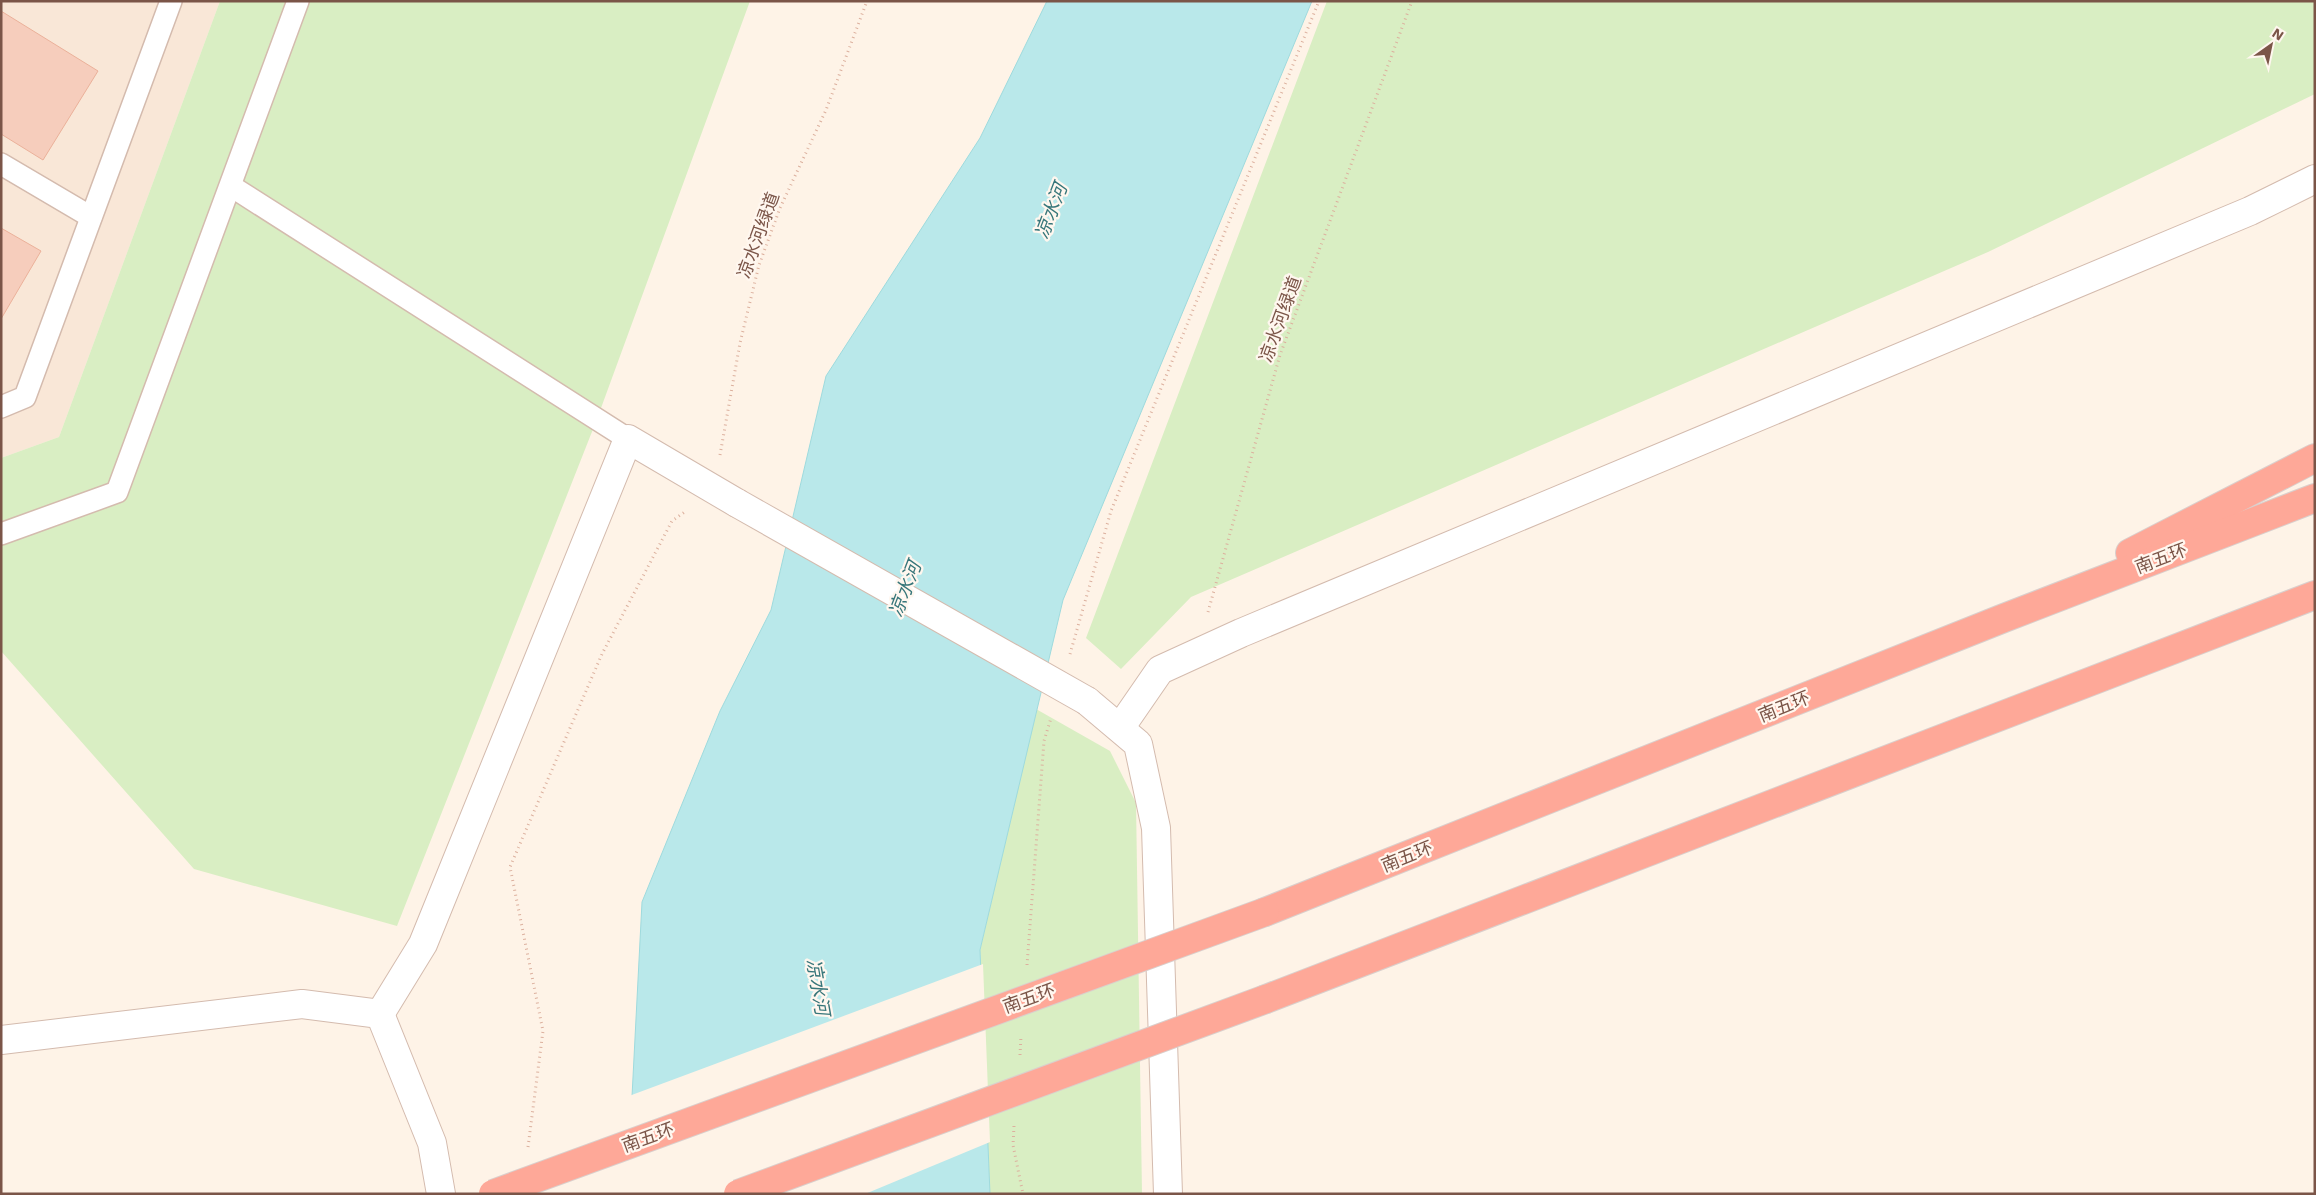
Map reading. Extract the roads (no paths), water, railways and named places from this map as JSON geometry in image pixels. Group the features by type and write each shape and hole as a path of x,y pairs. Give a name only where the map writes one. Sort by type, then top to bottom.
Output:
{"highway":[{"path":"2004,618 2315,458"},
{"name":"南五环","path":"493,1194 1265,912 2004,618 2315,498"},
{"path":"738,1194 1266,999 2315,595"}],"street":[{"path":"1120,728 1160,670 2250,211 2315,179"},
{"path":"380,1014 423,944 628,439 712,489 1087,701 1138,744 1156,828 1168,1194"},
{"path":"1,1040 302,1004 380,1014"},
{"path":"380,1014 432,1143 441,1194"}],"lane":[{"path":"1,407 25,397 171,1"},
{"path":"1,534 117,492 298,1"},
{"path":"1,164 91,217"},
{"path":"231,186 628,439"}],"water":[{"name":"凉水河","path":"1047,1 1312,1 1063,600 980,950 990,1194 627,1194 642,902 720,711 771,610 826,376 980,138"}]}
